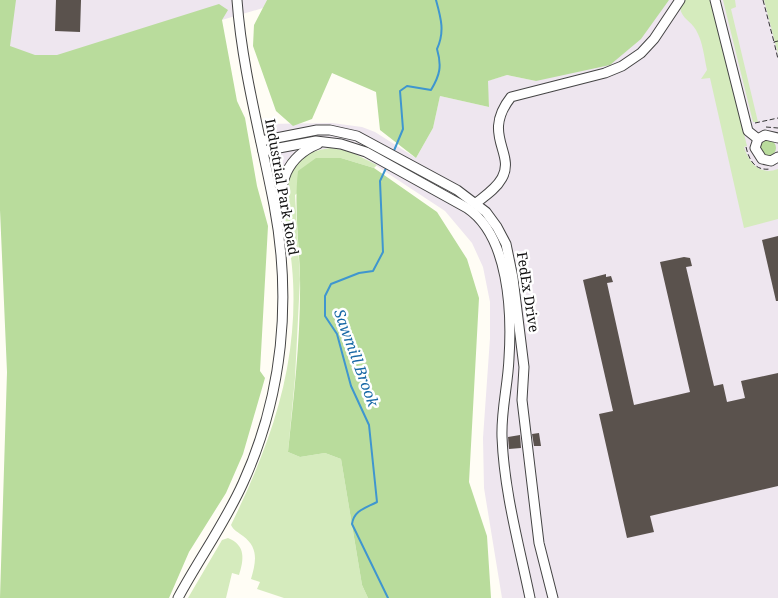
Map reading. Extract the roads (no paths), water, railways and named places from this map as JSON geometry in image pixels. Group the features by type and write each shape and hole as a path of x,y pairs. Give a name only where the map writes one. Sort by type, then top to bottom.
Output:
{"street":[{"name":"Industrial Park Road","path":"178,598 243,484 266,423 274,392 282,329 282,267 274,206 243,54 237,0"},
{"path":"476,202 492,190 502,178 505,169 504,158 497,127 503,107 511,97 605,73 622,66 641,53 654,39 680,0"},
{"path":"715,0 748,131 758,139"},
{"name":"FedEx Drive","path":"261,141 300,133 330,130 357,136 386,150 476,202 497,227 510,259 524,367 522,400 539,543 553,598"},
{"path":"778,138 769,134 758,139 755,148 758,156 766,161 778,157"},
{"name":"FedEx Drive","path":"263,151 302,143 329,142 353,147 395,168 473,212 490,233 499,254 510,322 509,360 504,397 502,439 514,524 530,598"},
{"path":"282,267 280,197 284,175 301,153 318,144 329,142"}],"waterway":[{"name":"Sawmill Brook","path":"393,153 403,129 400,91 407,86 431,90 438,75 440,65 437,49 441,37 441,25 436,0"},
{"name":"Sawmill Brook","path":"387,166 380,181 383,252 373,271 359,273 331,284 325,296 325,316 337,334 351,386 369,425 377,502 358,512 352,524 388,598"}]}
